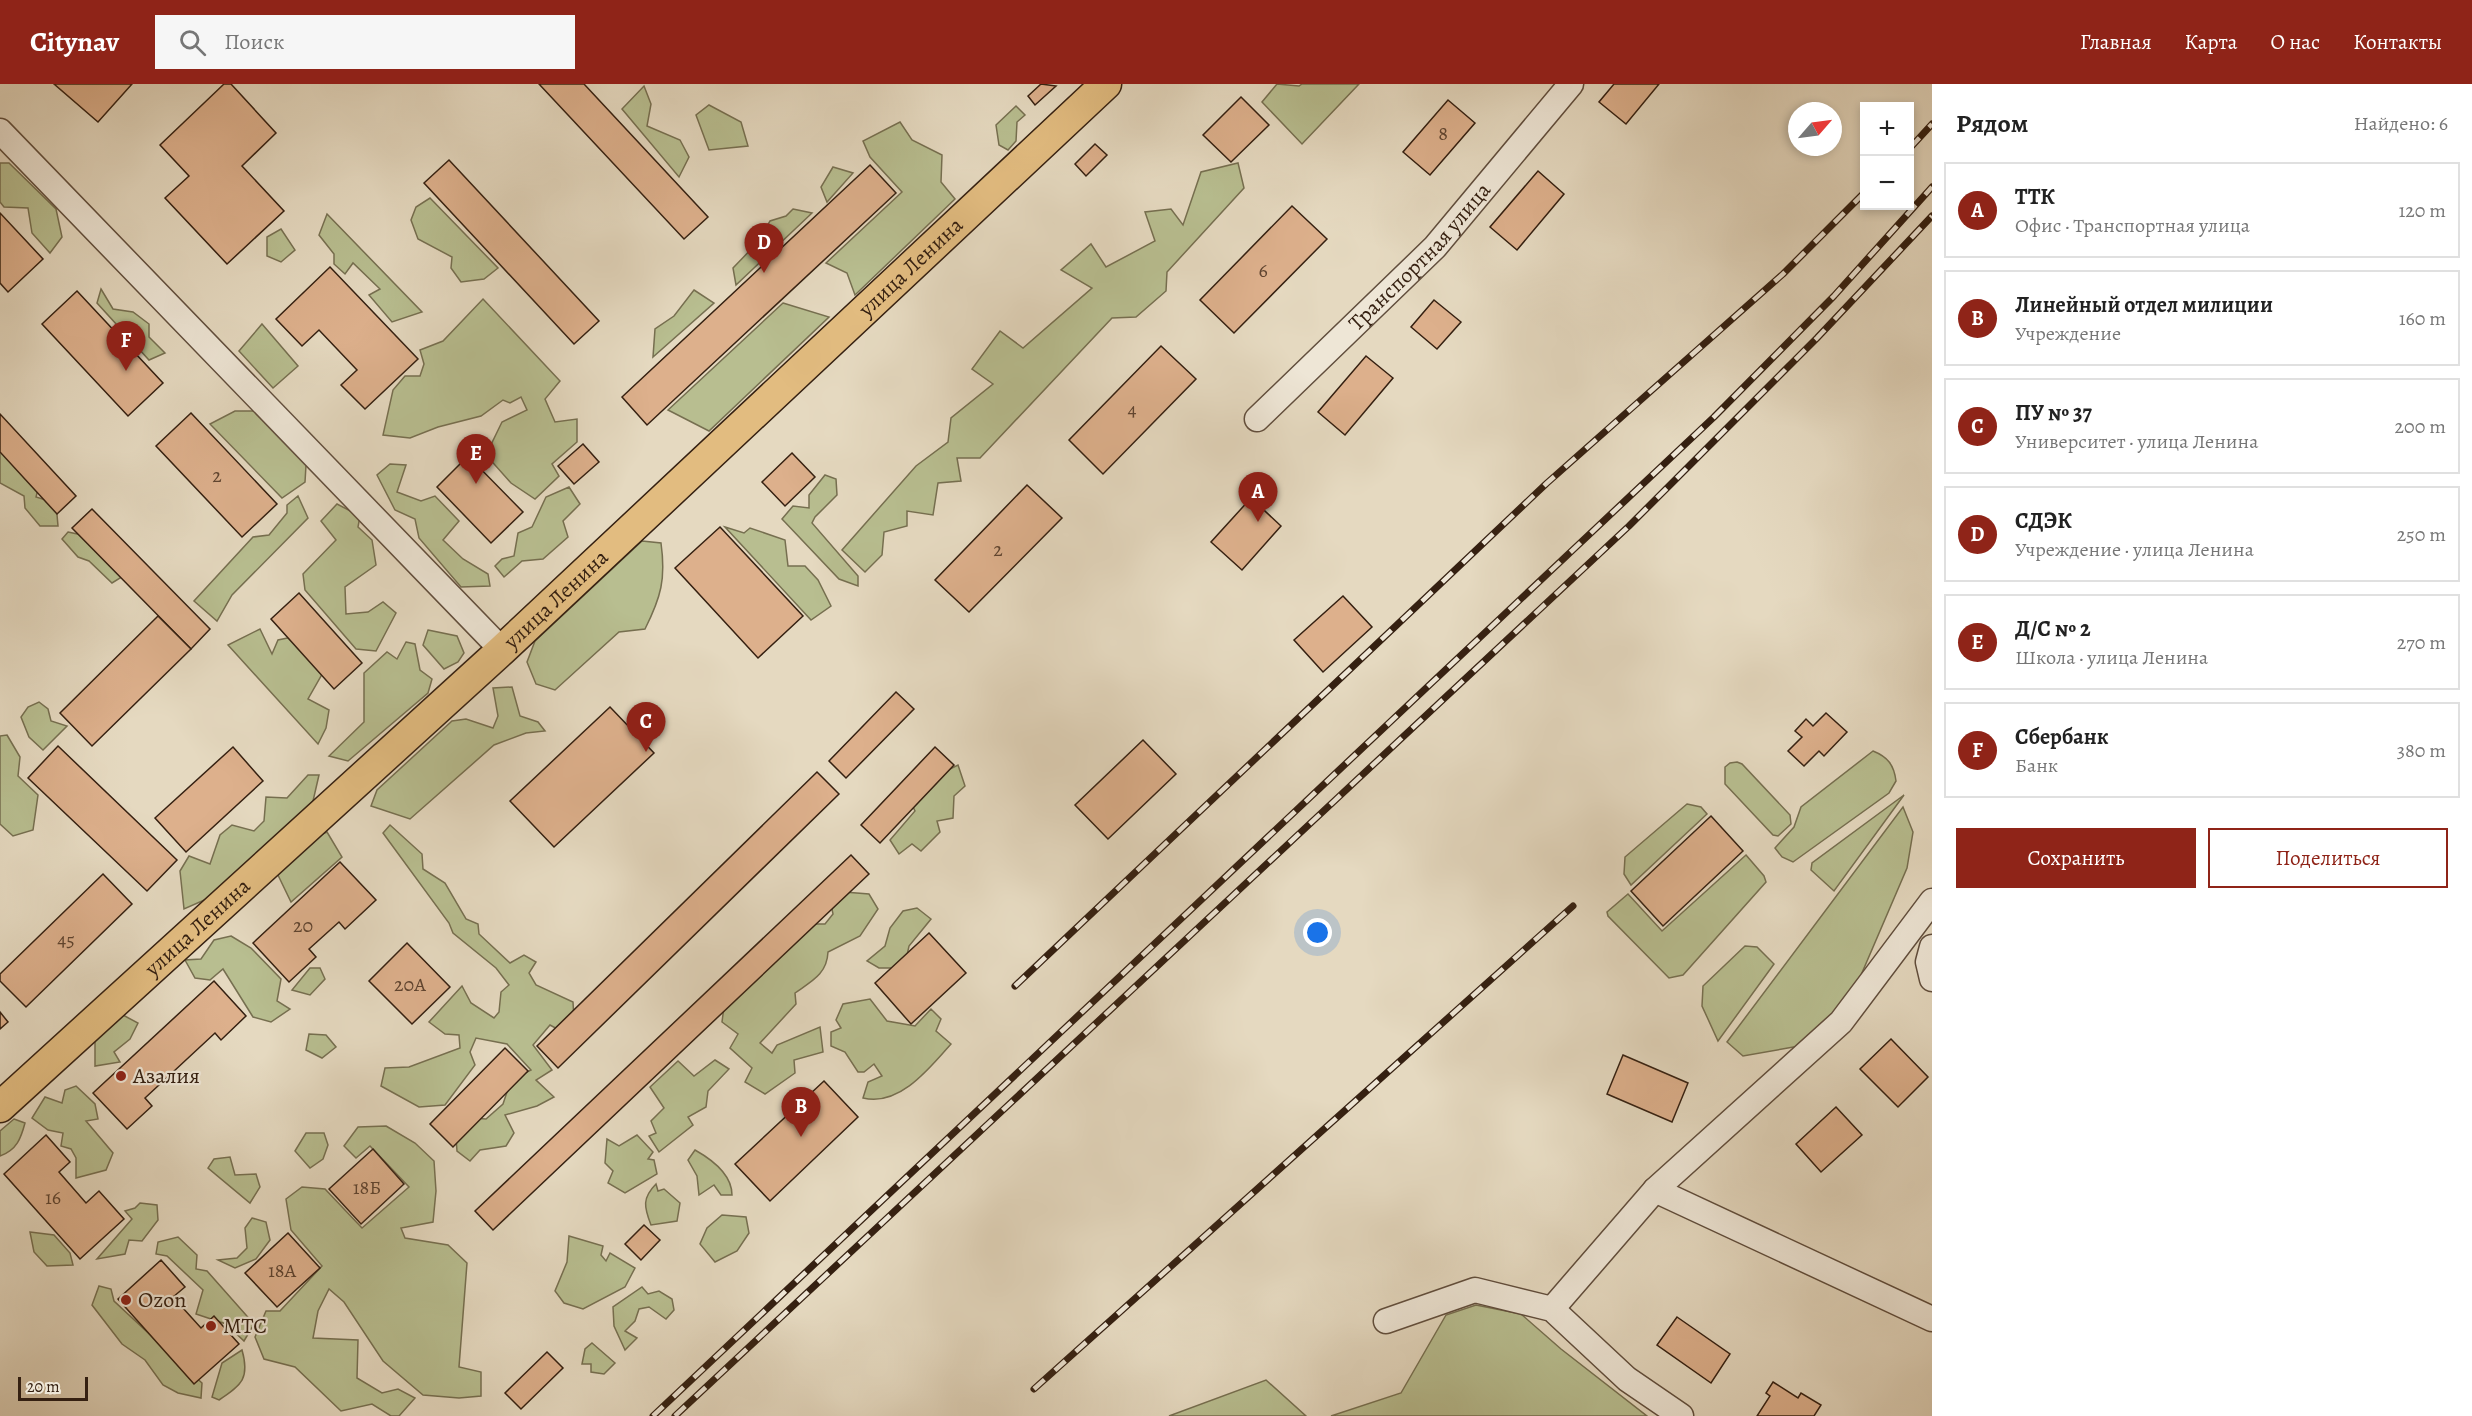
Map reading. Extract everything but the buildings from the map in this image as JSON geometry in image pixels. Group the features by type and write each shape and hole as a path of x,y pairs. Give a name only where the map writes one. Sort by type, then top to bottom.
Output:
{"main road":[{"name":"улица Ленина","path":"0,1107 502,650 1106,84"}],"street":[{"name":"Транспортная улица","path":"1257,419 1436,247 1571,84"},
{"path":"0,131 502,650"},
{"path":"1552,1309 1654,1190 1841,1022 1932,901"},
{"path":"1932,947 1928,962 1932,980"},
{"path":"1654,1190 1932,1319"},
{"path":"1386,1321 1475,1290 1552,1309 1627,1379 1681,1416"}],"green space":[{"path":"1277,84 1299,86 1302,84 1359,84 1302,144 1262,102"},
{"path":"644,86 651,104 647,126 680,140 689,157 679,177 622,109"},
{"path":"709,105 741,122 748,146 709,150 696,115"},
{"path":"1016,106 1025,115 1017,122 1016,141 1008,150 999,145 996,125"},
{"path":"900,122 912,140 942,155 941,182 955,199 855,295 847,273 826,263 902,192 870,157 863,141"},
{"path":"0,163 9,163 56,209 62,237 50,253 32,233 28,208 4,207 0,202"},
{"path":"1238,163 1244,188 1167,272 1166,291 1136,317 1112,318 980,458 957,458 961,481 938,483 933,515 907,511 907,526 884,532 882,555 865,572 842,550 916,466 948,442 951,418 993,384 972,369 1000,331 1023,348 1092,288 1061,270 1091,244 1106,267 1155,241 1145,212 1171,209 1183,225 1201,172"},
{"path":"833,167 853,173 827,202 821,187"},
{"path":"430,198 498,268 484,279 461,282 451,268 452,257 418,239 411,220 416,207"},
{"path":"793,209 812,213 736,285 733,268 759,241 770,221 786,216"},
{"path":"327,214 422,312 392,322 369,295 380,289 353,263 345,274 334,264 334,254 319,235"},
{"path":"281,229 295,250 281,262 267,256 267,237"},
{"path":"101,289 113,309 133,312 149,324 149,337 165,353 149,360 97,303"},
{"path":"694,290 714,303 653,357 655,329 674,316"},
{"path":"483,299 560,381 545,399 555,422 577,419 577,442 552,464 559,476 535,499 511,483 486,455 502,422 527,410 521,397 510,403 503,400 481,416 438,427 410,438 383,435 393,390 405,376 420,376 424,364 420,350 443,341"},
{"path":"783,303 829,317 709,431 668,410"},
{"path":"262,324 298,366 273,388 239,351"},
{"path":"235,411 257,411 306,465 305,482 282,498 210,424"},
{"path":"0,439 40,481 36,497 56,503 58,526 40,526 25,508 24,496 0,483"},
{"path":"390,464 406,465 397,492 421,501 435,496 459,521 443,540 463,559 488,574 490,586 461,587 419,538 415,519 395,510 377,475"},
{"path":"825,475 836,479 837,495 812,523 858,576 858,586 839,579 782,519 793,506 809,508 809,495"},
{"path":"569,487 580,504 563,521 568,537 543,559 522,561 504,577 495,566 502,559 514,556 518,533 532,527 546,497"},
{"path":"298,496 308,518 232,595 217,621 194,601 253,537 269,535 287,513 287,505"},
{"path":"337,504 360,516 358,527 372,540 376,565 345,587 346,614 368,612 383,602 396,613 376,651 356,649 305,590 303,574 336,540 321,521"},
{"path":"725,527 744,533 750,528 785,540 788,566 805,566 818,580 831,606 811,620"},
{"path":"68,532 82,535 125,575 112,583 89,561 78,557 62,539"},
{"path":"642,541 661,543 663,567 661,588 645,629 619,632 555,690 536,684 527,662 535,641"},
{"path":"260,629 272,654 278,640 297,636 325,669 308,699 329,710 326,728 318,744 228,645"},
{"path":"428,630 457,636 464,653 458,662 444,669 423,645"},
{"path":"406,642 415,644 420,670 432,679 428,693 348,761 329,756 364,722 364,673 387,652 397,659"},
{"path":"512,687 520,716 538,722 545,731 526,733 494,745 410,819 371,806 377,790 452,721 466,719 493,728 498,716 493,688"},
{"path":"39,702 48,709 51,721 67,726 43,750 29,737 21,717 28,707"},
{"path":"7,735 20,757 18,776 38,795 33,830 13,836 0,824 0,736"},
{"path":"1873,751 1883,756 1894,770 1896,781 1889,793 1793,862 1782,857 1775,848 1794,827 1801,807"},
{"path":"1737,762 1742,764 1790,815 1791,824 1778,836 1773,835 1725,784 1725,767"},
{"path":"958,765 965,786 954,796 953,818 937,821 940,832 921,851 912,844 899,854 890,840 915,811 911,803 944,772"},
{"path":"308,775 319,775 313,801 218,894 184,909 180,871 189,856 210,864 220,835 232,825 254,831 264,821 266,797 287,798"},
{"path":"1904,795 1834,891 1811,870 1812,863"},
{"path":"1687,804 1701,807 1707,814 1631,885 1624,874 1625,857"},
{"path":"1903,807 1913,832 1907,868 1852,996 1799,1046 1743,1056 1727,1042"},
{"path":"390,825 422,854 423,869 445,883 466,919 478,924 479,934 510,963 524,955 536,962 529,973 536,985 573,1002 574,1020 561,1031 550,1025 533,1045 552,1070 536,1080 554,1097 537,1106 505,1115 514,1133 506,1146 480,1150 470,1161 457,1151 456,1138 473,1118 486,1119 503,1104 511,1080 531,1070 507,1044 476,1038 470,1052 475,1065 445,1105 419,1107 381,1086 385,1068 409,1067 460,1048 459,1035 445,1034 429,1022 462,986 471,1003 494,1018 499,1012 501,992 509,985 496,968 453,933 449,923 383,833"},
{"path":"327,832 342,857 291,902 276,871 308,840"},
{"path":"1746,855 1764,876 1766,882 1683,975 1669,978 1608,916 1607,912 1628,894 1662,931"},
{"path":"844,892 869,894 878,909 860,936 828,952 822,971 813,981 795,993 796,1004 760,1043 772,1053 777,1045 820,1027 823,1052 794,1060 795,1073 765,1094 745,1082 752,1068 730,1048 738,1034 722,1022 725,999 807,924 825,924 833,914 830,899"},
{"path":"917,908 931,919 909,946 906,960 900,968 879,968 867,961 885,946 890,928 903,911"},
{"path":"231,936 251,948 281,979 277,1001 290,1009 271,1022 253,1017 223,969 210,980 195,978 185,960 201,959 214,940"},
{"path":"1745,946 1757,947 1774,964 1718,1041 1702,1006 1703,986"},
{"path":"310,968 320,968 325,979 310,995 292,990"},
{"path":"870,999 887,1021 915,1026 931,1009 941,1019 936,1031 951,1044 912,1084 889,1097 876,1099 863,1098 868,1082 882,1076 874,1064 864,1072 858,1072 845,1052 831,1046 831,1032 841,1028 836,1020 843,1004"},
{"path":"121,1014 138,1023 130,1039 114,1052 120,1062 95,1066 95,1038"},
{"path":"309,1034 326,1035 336,1047 322,1058 306,1050"},
{"path":"715,1060 729,1069 708,1091 706,1107 688,1117 693,1125 659,1152 649,1136 656,1133 651,1121 664,1108 650,1087 678,1061 694,1076"},
{"path":"76,1086 95,1104 98,1119 86,1121 113,1153 106,1170 76,1178 76,1158 71,1149 61,1146 63,1133 48,1130 32,1118 45,1097 62,1103 65,1090"},
{"path":"14,1119 25,1123 22,1134 11,1150 0,1156 0,1131"},
{"path":"386,1126 415,1143 434,1161 436,1191 433,1222 401,1228 405,1238 448,1245 467,1263 459,1367 481,1372 481,1396 459,1398 423,1395 383,1361 344,1302 329,1289 318,1311 313,1338 358,1340 357,1378 382,1393 398,1389 415,1398 399,1416 391,1416 372,1404 341,1411 295,1367 264,1359 255,1337 266,1311 280,1311 322,1266 291,1230 286,1199 302,1187 325,1189 362,1228 409,1187 370,1146 356,1158 344,1146 358,1127"},
{"path":"306,1133 324,1133 328,1145 323,1159 310,1168 295,1151"},
{"path":"637,1135 653,1152 648,1159 654,1160 657,1174 625,1193 608,1183 613,1171 605,1163 607,1139 619,1146"},
{"path":"695,1150 708,1158 725,1174 732,1195 721,1195 714,1185 699,1195 697,1176 688,1160"},
{"path":"230,1157 235,1175 256,1174 260,1187 250,1203 208,1168 214,1159"},
{"path":"656,1184 658,1191 664,1189 680,1203 677,1221 651,1225 646,1198"},
{"path":"140,1203 157,1205 158,1220 142,1241 129,1240 125,1254 97,1259 132,1219 125,1211 135,1208"},
{"path":"722,1215 746,1217 749,1233 737,1251 715,1262 700,1244 707,1228"},
{"path":"252,1218 266,1222 270,1240 256,1259 235,1268 218,1260 237,1258 247,1248 245,1228"},
{"path":"30,1232 54,1235 70,1253 73,1265 47,1266 34,1252"},
{"path":"569,1236 603,1246 601,1255 606,1261 610,1253 635,1268 625,1287 583,1309 564,1303 555,1291 567,1262"},
{"path":"178,1237 197,1255 196,1269 207,1271 254,1324 244,1341 226,1324 196,1314 203,1290 167,1256 156,1254 158,1242"},
{"path":"99,1286 111,1289 114,1301 202,1383 201,1398 178,1393 163,1385 145,1360 122,1344 92,1305"},
{"path":"642,1287 648,1294 659,1291 672,1299 674,1310 666,1319 649,1307 639,1309 635,1321 625,1331 637,1338 625,1350 614,1326 613,1307"},
{"path":"1476,1305 1521,1314 1561,1349 1647,1416 1331,1416 1401,1393 1446,1315"},
{"path":"592,1343 615,1363 604,1374 591,1372 591,1364 582,1364 585,1349"},
{"path":"242,1350 245,1368 242,1380 219,1400 212,1397 222,1363"},
{"path":"1266,1380 1306,1416 1169,1416"}],"railway":[{"path":"1914,144 1932,124"},
{"path":"653,1416 1714,417 1834,296 1932,187"},
{"path":"1015,986 1547,483 1783,274 1860,197"},
{"path":"675,1416 1629,526 1817,338 1932,216"},
{"path":"1034,1389 1573,906"}],"place":[{"name":"СДЭК","path":"764,273"},
{"name":"Сбербанк","path":"126,371"},
{"name":"Д/С № 2","path":"476,484"},
{"name":"ТТК","path":"1258,522"},
{"name":"ПУ № 37","path":"646,752"},
{"name":"Азалия","path":"121,1076"},
{"name":"Линейный отдел милиции","path":"801,1137"},
{"name":"Ozon","path":"126,1300"},
{"name":"МТС","path":"211,1326"}]}
